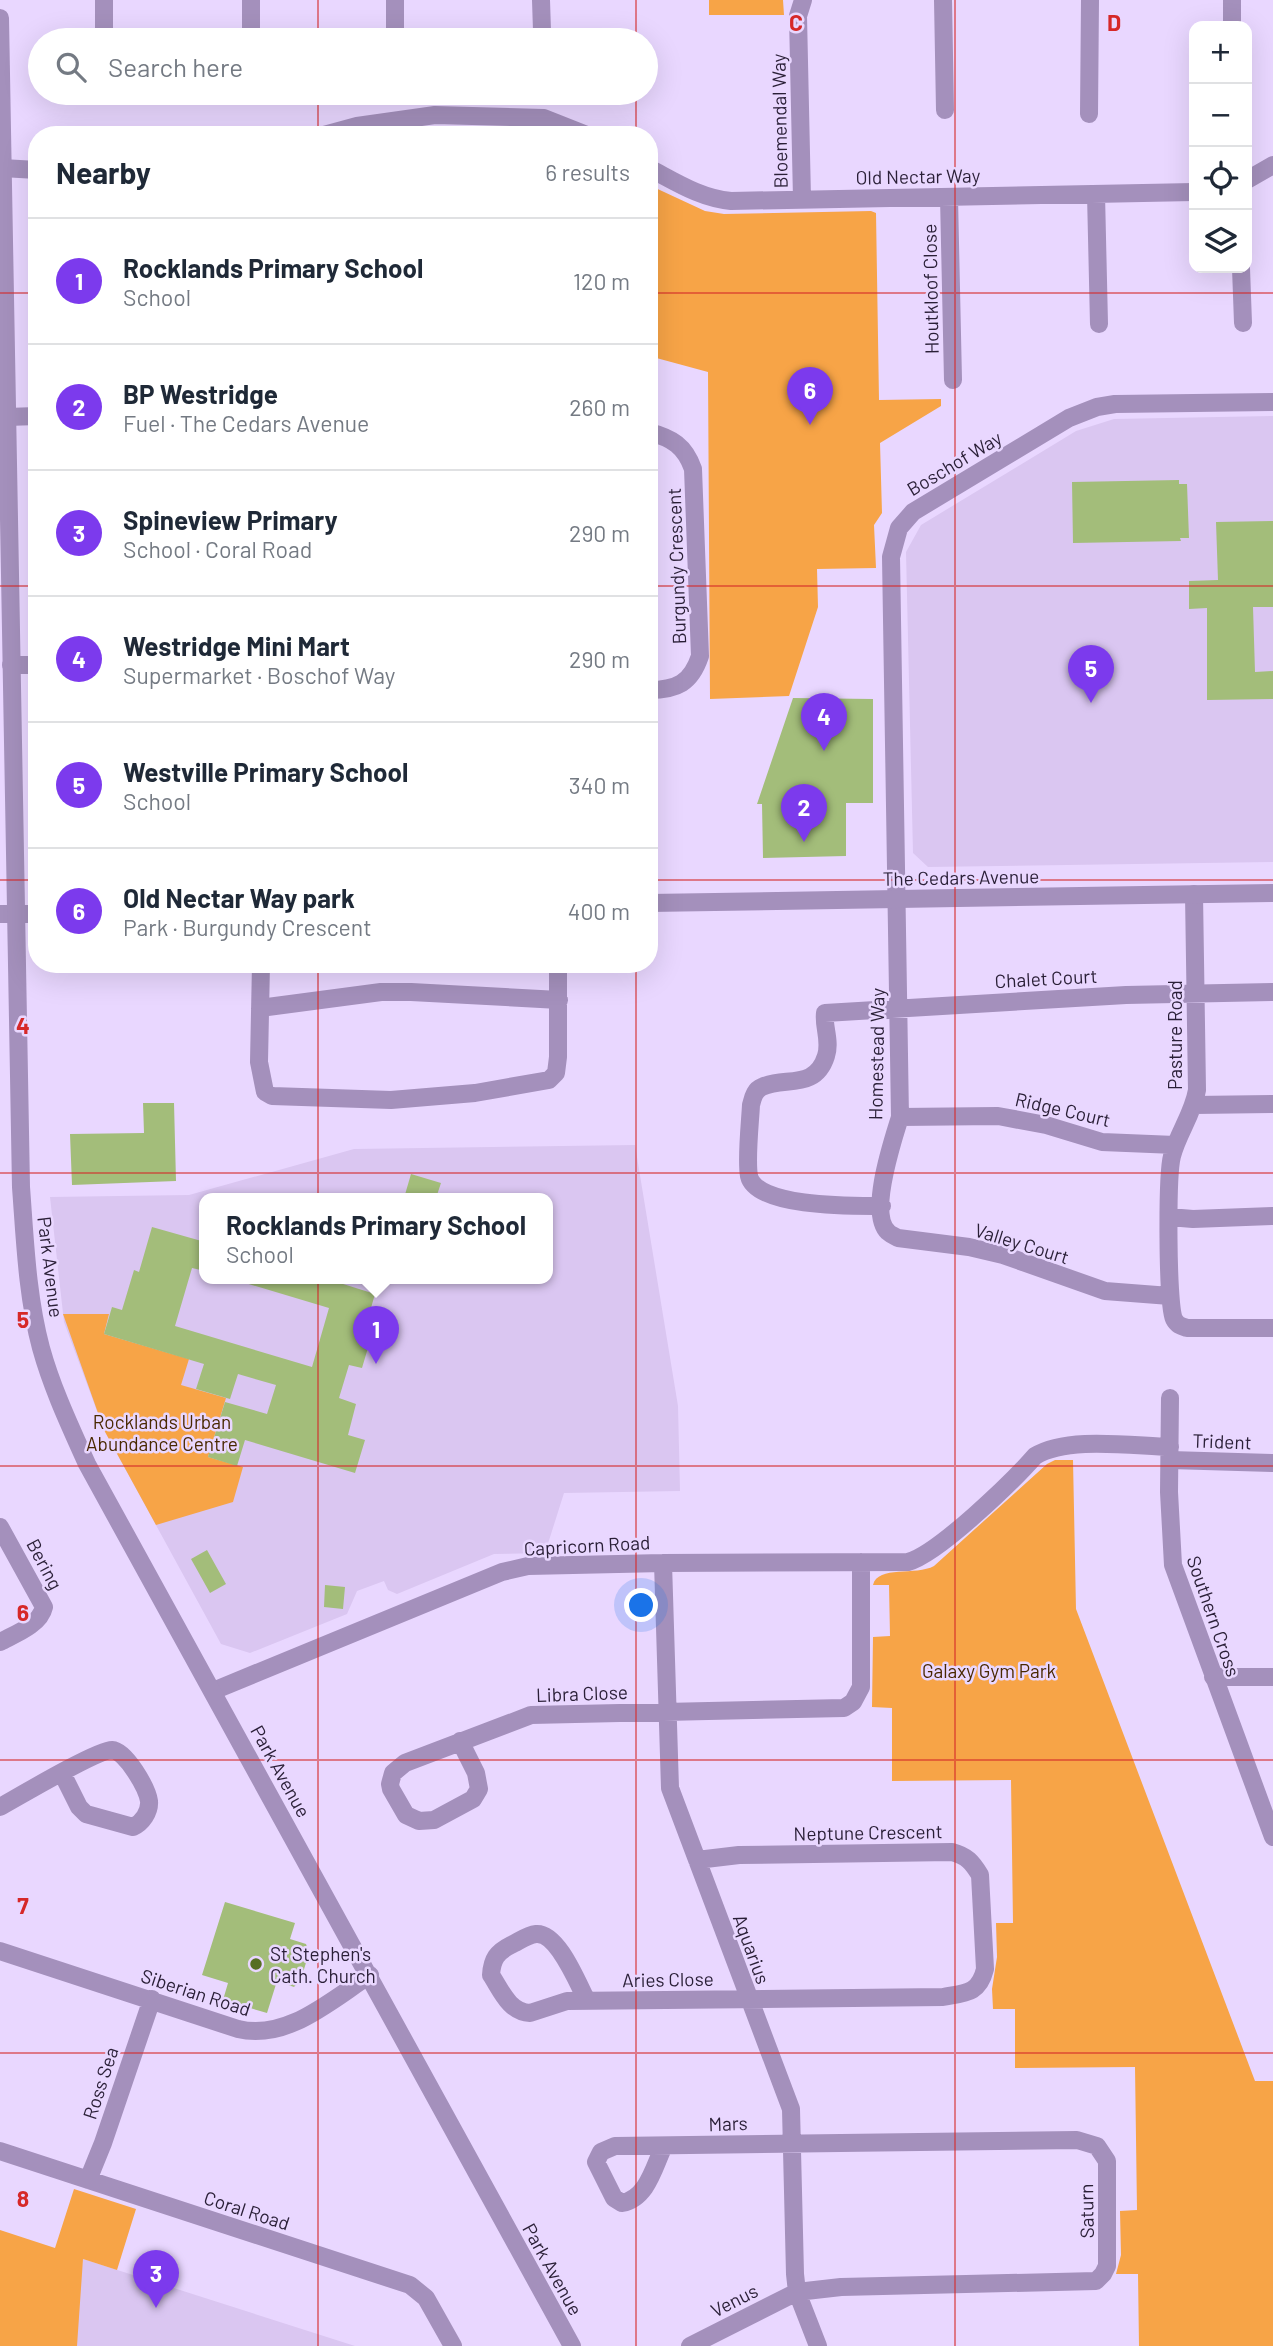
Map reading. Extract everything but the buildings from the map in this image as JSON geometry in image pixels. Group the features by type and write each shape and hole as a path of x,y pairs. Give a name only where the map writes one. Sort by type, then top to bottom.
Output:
{"street":[{"path":"104,0 104,28"},
{"path":"251,0 251,28"},
{"path":"395,0 395,28"},
{"path":"541,0 542,28"},
{"name":"Bloemendal Way","path":"802,199 798,16 803,0"},
{"path":"943,0 945,110"},
{"path":"1089,114 1090,0"},
{"path":"1232,0 1232,21"},
{"name":"Park Avenue","path":"0,18 7,416 4,540 12,665 8,914 21,1186 31,1290 41,1346 57,1395 87,1464 572,2346"},
{"path":"400,126 435,115 544,126"},
{"path":"1252,177 1273,165"},
{"path":"1,168 28,170"},
{"name":"Old Nectar Way","path":"658,173 717,200 1189,192"},
{"path":"1096,194 1099,324"},
{"name":"Houtkloof Close","path":"949,197 953,380"},
{"path":"1241,273 1243,323"},
{"name":"Boschof Way","path":"897,899 891,557 898,528 913,512 1088,409 1115,404 1273,402"},
{"path":"7,416 28,416"},
{"name":"Burgundy Crescent","path":"658,434 679,444 693,469 699,656 695,672 679,686 658,689"},
{"path":"12,665 28,665"},
{"name":"The Cedars Avenue","path":"658,903 1273,893"},
{"name":"Pasture Road","path":"1170,1296 1169,1181 1175,1144 1195,1105 1197,1090 1194,894"},
{"name":"Homestead Way","path":"882,1206 885,1168 900,1117 897,899"},
{"path":"8,914 28,914"},
{"path":"261,973 259,1062 265,1092 272,1096 391,1100 475,1093 540,1083 553,1078 558,1057 558,973"},
{"path":"260,1008 401,992 559,1000"},
{"name":"Chalet Court","path":"882,1206 816,1205 765,1194 755,1187 749,1176 751,1105 754,1094 761,1087 801,1081 819,1071 826,1055 828,1040 825,1013 898,1010 965,1003 1273,992"},
{"path":"1195,1105 1273,1104"},
{"name":"Ridge Court","path":"900,1117 998,1116 1046,1125 1102,1142 1175,1144"},
{"name":"Valley Court","path":"882,1206 884,1226 888,1233 898,1238 968,1247 1003,1255 1105,1291 1170,1296"},
{"path":"1169,1217 1193,1219 1273,1216"},
{"path":"1170,1296 1173,1318 1177,1324 1187,1328 1273,1328"},
{"name":"Southern Cross","path":"1170,1398 1170,1554 1273,1838"},
{"name":"Capricorn Road","path":"213,1691 502,1572 528,1566 908,1562 919,1559 945,1541 1035,1456 1046,1449 1078,1444 1170,1453"},
{"name":"Trident","path":"1170,1453 1273,1463"},
{"name":"Bering","path":"0,1527 44,1607 34,1623 0,1642"},
{"path":"667,1712 834,1710 853,1702 861,1688 861,1562"},
{"name":"Aquarius","path":"663,1563 670,1788 791,2109 797,2292 818,2346"},
{"path":"1213,1677 1273,1677"},
{"name":"Libra Close","path":"460,1741 476,1773 479,1789 473,1799 433,1820 413,1820 406,1815 391,1789 393,1773 405,1762 460,1741 531,1715 667,1712"},
{"path":"0,1807 62,1773 103,1751 119,1752 130,1763 149,1800 148,1811 139,1824 133,1827 86,1814 79,1807 62,1773"},
{"name":"Neptune Crescent","path":"697,1860 738,1855 953,1852 972,1861 980,1875 985,1969 982,1980 976,1988 967,1993 943,1997 749,1998"},
{"name":"Aries Close","path":"587,2001 560,1951 546,1936 533,1934 502,1949 493,1960 491,1975 511,2005 518,2011 530,2013 567,2001 587,2001 749,1998"},
{"name":"Siberian Road","path":"0,1951 249,2032 270,2032 294,2023 370,1975"},
{"name":"Ross Sea","path":"88,2180 152,1999"},
{"name":"Saturn","path":"793,2142 1077,2140 1097,2146 1107,2161 1107,2266 1096,2281 841,2287 797,2292"},
{"name":"Mars","path":"664,2146 793,2142"},
{"name":"Coral Road","path":"0,2151 410,2285 426,2298 453,2346"},
{"name":"Venus","path":"690,2346 797,2292"}],"shaded area":[{"path":"1273,416 1273,862 928,867 913,853 906,552 921,525 1076,431 1114,419"},
{"path":"635,1145 678,1406 680,1491 564,1493 545,1553 494,1554 397,1594 388,1590 384,1581 357,1591 347,1614 250,1653 221,1644 104,1430 64,1322 50,1197 189,1195 354,1149"},
{"path":"83,2259 355,2346 71,2346"}],"green space":[{"path":"709,0 783,0 784,15 709,15"},
{"path":"658,189 705,211 724,214 876,213 879,400 941,399 941,406 880,443 882,513 874,525 876,568 817,569 818,607 789,696 710,699 708,372 658,358"},
{"name":"Rocklands Urban Abundance Centre","path":"63,1314 109,1314 104,1334 189,1359 181,1385 226,1398 208,1457 243,1467 233,1502 156,1525 104,1430"},
{"name":"Galaxy Gym Park","path":"1055,1460 1073,1460 1076,1609 1255,2081 1273,2081 1273,2346 1139,2346 1138,2274 1116,2274 1121,2255 1120,2211 1137,2210 1135,2067 1015,2068 1015,2009 993,2009 992,1989 997,1957 996,1923 1013,1923 1011,1780 892,1781 892,1708 872,1707 873,1637 890,1636 889,1585 873,1585 876,1579 890,1573 934,1566 1047,1464"},
{"path":"74,2189 136,2209 117,2270 83,2259 77,2346 0,2346 0,2230 55,2248"}],"place":[{"name":"Old Nectar Way park","path":"810,425"},
{"name":"Westville Primary School","path":"1091,703"},
{"name":"Westridge Mini Mart","path":"824,751"},
{"name":"BP Westridge","path":"804,842"},
{"name":"Rocklands Primary School","path":"376,1364"},
{"name":"St Stephen's Cath. Church","path":"256,1964"},
{"name":"Spineview Primary","path":"156,2308"}]}
